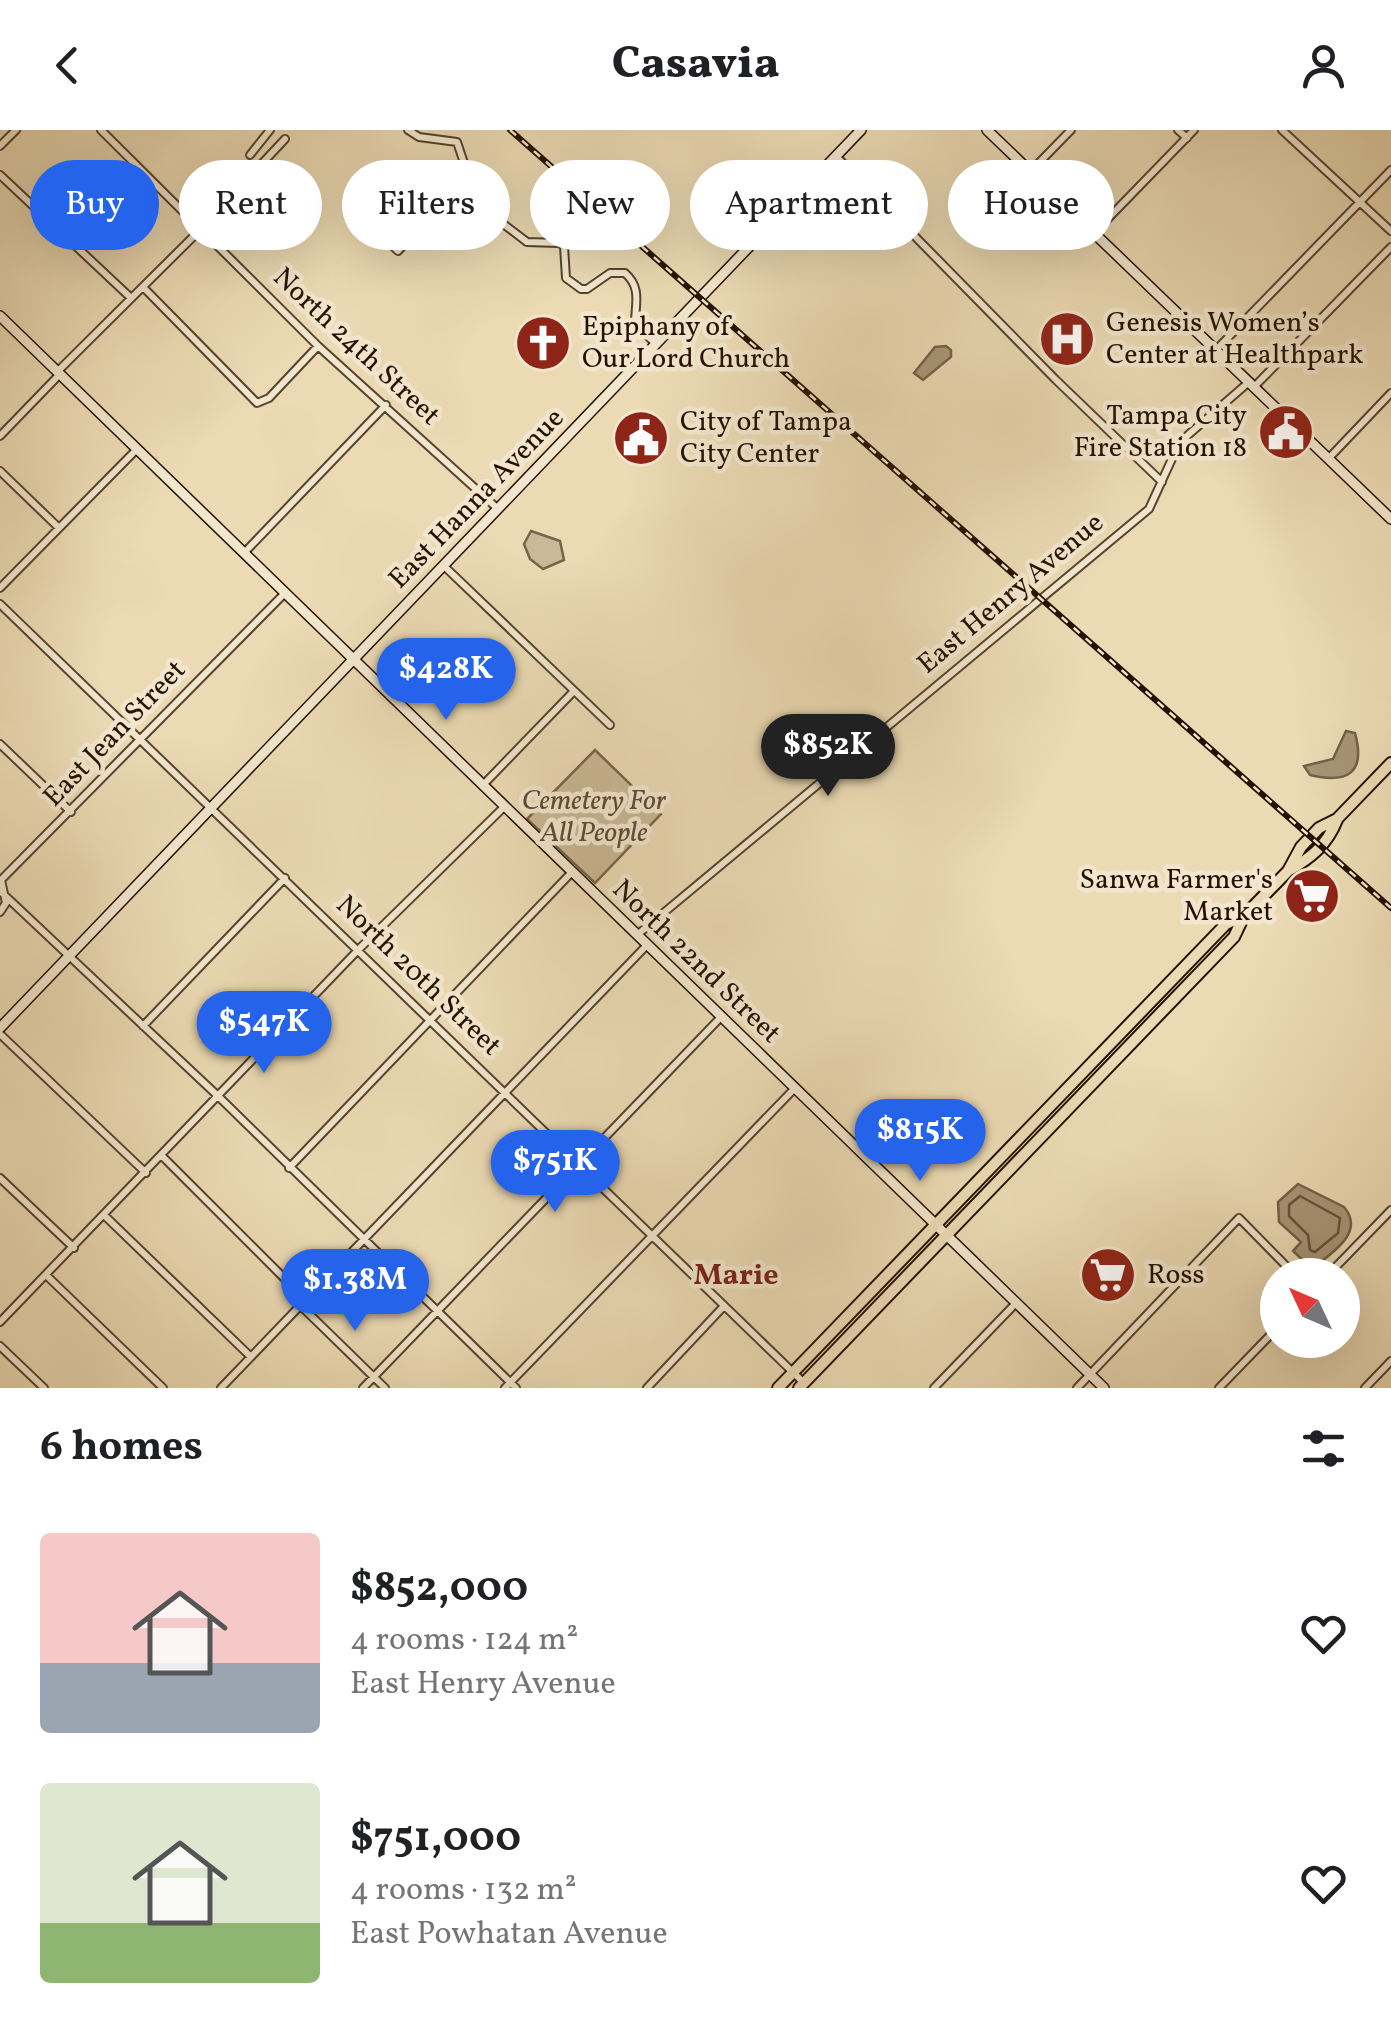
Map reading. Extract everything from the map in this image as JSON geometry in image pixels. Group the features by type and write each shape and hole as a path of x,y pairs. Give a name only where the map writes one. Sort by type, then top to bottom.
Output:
{"main road":[{"path":"801,1386 1234,937 1244,916 1288,871 1310,858 1330,838 1337,819 1391,763"},
{"path":"778,1388 1226,924 1244,916"}],"street":[{"path":"0,146 16,130"},
{"name":"North 24th Street","path":"101,130 179,209"},
{"path":"250,154 270,130"},
{"path":"408,130 419,137 457,142 465,160"},
{"name":"East Hanna Avenue","path":"0,1031 861,130"},
{"path":"987,130 1019,160"},
{"path":"1042,160 1071,130"},
{"path":"1178,130 1187,138"},
{"path":"1114,213 1194,130"},
{"path":"1282,130 1391,231"},
{"path":"265,160 285,139"},
{"path":"836,156 1162,482"},
{"path":"1216,350 1391,170"},
{"path":"0,175 131,298"},
{"path":"510,230 521,239 560,242 564,246 566,278 587,289 614,272 626,273 638,292 635,324 656,344"},
{"name":"East Henry Avenue","path":"637,935 1149,509 1176,450 1188,435 1251,385 1391,247"},
{"path":"0,436 180,250"},
{"name":"North 24th Street","path":"220,250 318,346 498,509"},
{"path":"1112,250 1391,519"},
{"path":"142,287 257,403 269,398 318,346"},
{"name":"North 22nd Street","path":"0,316 1104,1388"},
{"path":"1328,458 1391,393"},
{"path":"244,553 386,405"},
{"path":"0,588 137,449"},
{"path":"0,471 58,528"},
{"path":"444,566 610,726"},
{"name":"East Jean Street","path":"0,912 6,903 1,880 284,593"},
{"name":"North 20th Street","path":"0,604 432,1020 793,1373 801,1386"},
{"path":"482,786 574,691"},
{"path":"0,744 71,812"},
{"path":"0,1322 358,950 504,807"},
{"path":"289,1168 572,872"},
{"path":"143,1026 285,878"},
{"path":"1,892 219,1097 510,1386 794,1089"},
{"path":"226,1386 647,945"},
{"path":"363,1388 722,1017"},
{"path":"0,1031 146,1173"},
{"path":"162,1156 385,1388"},
{"path":"1,1182 74,1248"},
{"path":"1344,1258 1391,1210"},
{"path":"105,1216 251,1357"},
{"path":"1077,1388 1239,1218 1278,1258"},
{"path":"46,1275 163,1388"},
{"path":"934,1388 1016,1303"},
{"path":"647,1388 724,1306"},
{"path":"0,1346 44,1388"},
{"path":"1219,1388 1260,1346"},
{"path":"1365,1388 1391,1361"}],"green space":[{"path":"531,531 560,541 564,560 543,569 530,559 524,544"},
{"name":"Cemetery For All People","path":"595,750 661,814 595,883 527,819"}],"water":[{"path":"946,346 951,357 923,380 914,373 935,347"},
{"path":"1346,731 1355,733 1356,766 1335,778 1310,775 1304,766 1333,759"},
{"path":"1298,1184 1344,1207 1350,1216 1349,1234 1325,1258 1300,1258 1293,1251 1301,1242 1279,1222 1278,1202"}],"railway":[{"path":"510,130 1391,908"}],"place":[{"name":"Genesis Women’s Center at Healthpark","path":"1067,339"},
{"name":"Epiphany of Our Lord Church","path":"543,343"},
{"name":"Tampa City Fire Station 18","path":"1286,432"},
{"name":"City of Tampa City Center","path":"641,438"},
{"name":"Sanwa Farmer's Market","path":"1312,896"},
{"name":"Ross","path":"1108,1275"}],"district":[{"name":"Marie","path":"736,1276"}]}
